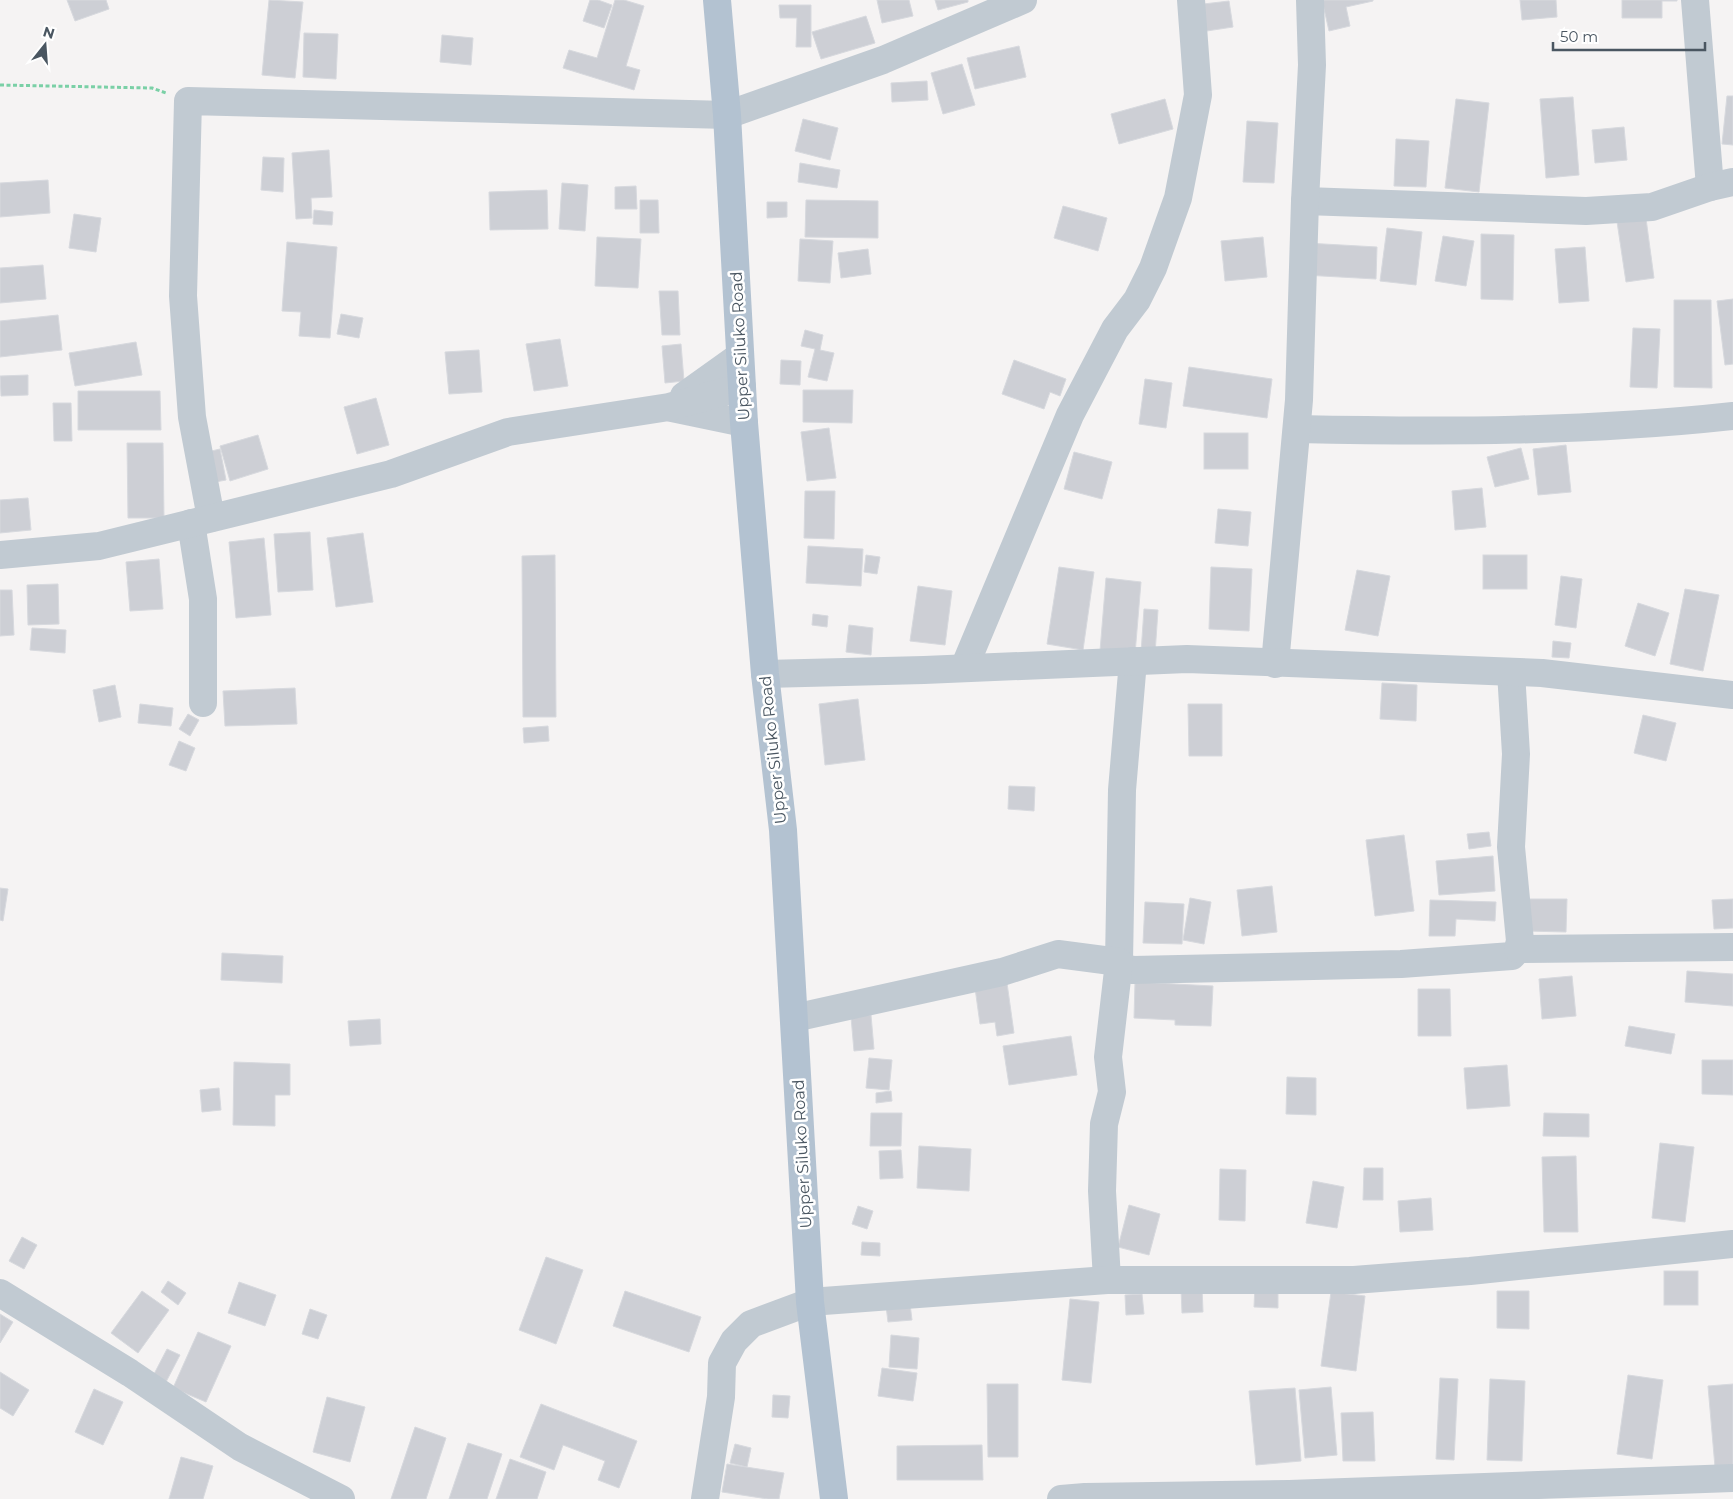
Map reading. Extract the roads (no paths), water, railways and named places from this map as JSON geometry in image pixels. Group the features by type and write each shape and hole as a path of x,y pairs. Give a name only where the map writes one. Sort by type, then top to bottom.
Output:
{"main road":[{"name":"Upper Siluko Road","path":"718,0 727,115 744,423 765,674 783,830 810,1302 834,1499"}],"street":[{"path":"203,703 201,520 183,296 188,101 727,115 883,60 1024,0"},
{"path":"964,668 1070,414 1115,329 1137,300 1153,268 1178,198 1198,95 1191,0"},
{"path":"1274,664 1299,400 1305,201 1312,65 1310,0"},
{"path":"1305,201 1586,210 1652,207 1721,185 1695,0"},
{"path":"668,407 740,356"},
{"path":"0,555 99,546 391,474 508,432 668,407 742,387"},
{"path":"668,407 744,423"},
{"path":"1297,429 1427,431 1606,427 1733,416"},
{"path":"765,674 1187,659 1552,674 1733,695"},
{"path":"1107,1280 1102,1191 1104,1124 1112,1092 1108,1057 1119,962 1122,790 1133,661"},
{"path":"794,1018 1002,972 1058,954 1119,962 1124,968 1133,970 1401,964 1512,956 1518,948 1520,941 1511,847 1516,754 1511,672"},
{"path":"1518,948 1733,947"},
{"path":"705,1499 721,1397 722,1363 734,1341 751,1324 810,1302 1107,1280 1354,1280 1470,1271 1733,1244"},
{"path":"0,1293 130,1373 240,1448 341,1499"},
{"path":"1061,1499 1095,1496 1289,1496 1733,1478"}]}
